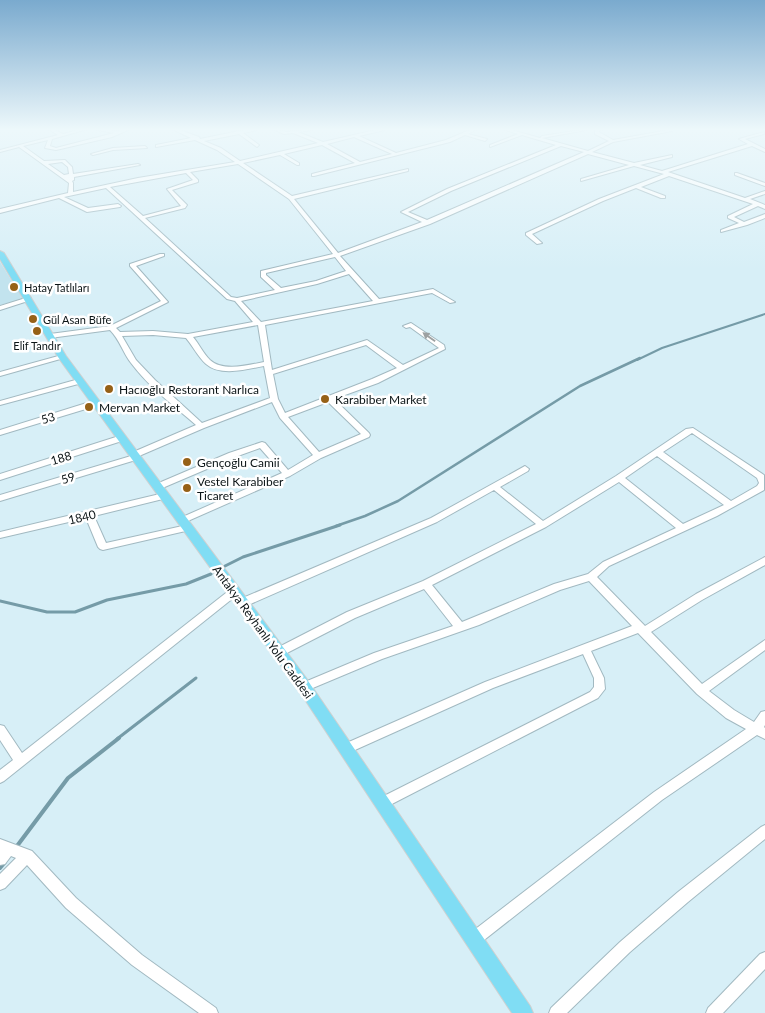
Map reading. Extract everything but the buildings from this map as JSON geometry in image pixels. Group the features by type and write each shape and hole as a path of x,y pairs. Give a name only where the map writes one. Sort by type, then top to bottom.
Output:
{"main road":[{"name":"Antakya Reyhanlı Yolu Caddesi","path":"1,257 29,299 62,357 304,687 523,1013"}],"street":[{"path":"62,177 70,176"},
{"path":"70,194 73,176"},
{"path":"0,211 155,176"},
{"path":"141,218 183,207 184,205 169,189 196,181 192,176"},
{"path":"258,176 291,198 350,272 378,302"},
{"path":"291,198 380,176"},
{"path":"428,223 404,212 484,176"},
{"path":"279,290 263,276 263,272 338,255 428,223 535,176"},
{"path":"583,180 596,176"},
{"path":"539,243 528,234 601,200 664,176"},
{"path":"678,176 725,190 765,207"},
{"path":"744,176 765,184"},
{"path":"62,177 71,183"},
{"path":"108,187 229,298 237,300 350,272"},
{"path":"637,187 663,197"},
{"path":"746,199 765,192"},
{"path":"60,197 87,210 118,206"},
{"path":"745,224 730,217 758,204"},
{"path":"723,231 765,216"},
{"path":"115,331 162,306 165,302 132,265 162,255"},
{"path":"50,336 115,331 188,336 433,291 452,302"},
{"path":"0,308 29,299"},
{"path":"237,300 260,324 274,399 283,416 318,456"},
{"path":"283,416 375,381 442,349 442,346 411,325 406,326"},
{"path":"115,331 133,361 152,382 200,426"},
{"path":"188,336 208,362 214,365 232,369 267,364"},
{"path":"269,373 367,342 401,367"},
{"path":"1,371 62,357"},
{"path":"0,403 79,381"},
{"name":"59","path":"0,498 135,456 200,426 274,399"},
{"path":"89,515 102,547 184,524 287,474 318,456 366,434 330,399"},
{"name":"53","path":"0,433 96,404"},
{"path":"279,652 351,615 426,584 543,525 693,430 763,478 763,490 606,564 592,577 557,587 460,627 378,656 304,687"},
{"name":"188","path":"0,477 122,438"},
{"name":"1840","path":"0,535 89,515 161,492 232,455 262,445 287,474"},
{"path":"657,452 730,505"},
{"path":"242,603 434,520 495,487 525,468"},
{"path":"619,478 682,528"},
{"path":"495,487 543,525"},
{"path":"346,749 489,685 585,648 641,630 765,562"},
{"path":"592,577 701,691 730,714 760,732"},
{"path":"426,584 460,627"},
{"path":"0,777 234,592"},
{"path":"701,691 765,644"},
{"path":"382,803 594,695 600,688 599,678 585,648"},
{"path":"474,939 658,796 760,732 765,716"},
{"path":"0,730 20,760"},
{"path":"556,1013 625,947 765,831"},
{"path":"3,851 27,856 71,904 137,960 211,1013"},
{"path":"0,883 27,856"},
{"path":"714,1013 765,959"}],"shaded area":[{"path":"0,262 23,299 0,305"}],"waterway":[{"path":"637,360 662,348 765,314"},
{"path":"336,526 365,516 398,501 580,386 640,358"},
{"path":"225,566 243,557 340,525"},
{"path":"0,601 47,612 75,612 107,600 186,584 211,574"},
{"path":"117,739 196,678"},
{"path":"17,846 68,778 119,738"},
{"path":"0,868 5,862"}],"place":[{"name":"Hatay Tatlıları","path":"14,287"},
{"name":"Gül Asan Büfe","path":"33,319"},
{"name":"Elif Tandır","path":"37,331"},
{"name":"Hacıoğlu Restorant Narlıca","path":"109,389"},
{"name":"Karabiber Market","path":"325,399"},
{"name":"Mervan Market","path":"89,407"},
{"name":"Gençoğlu Camii","path":"187,462"},
{"name":"Vestel Karabiber Ticaret","path":"187,488"}]}
